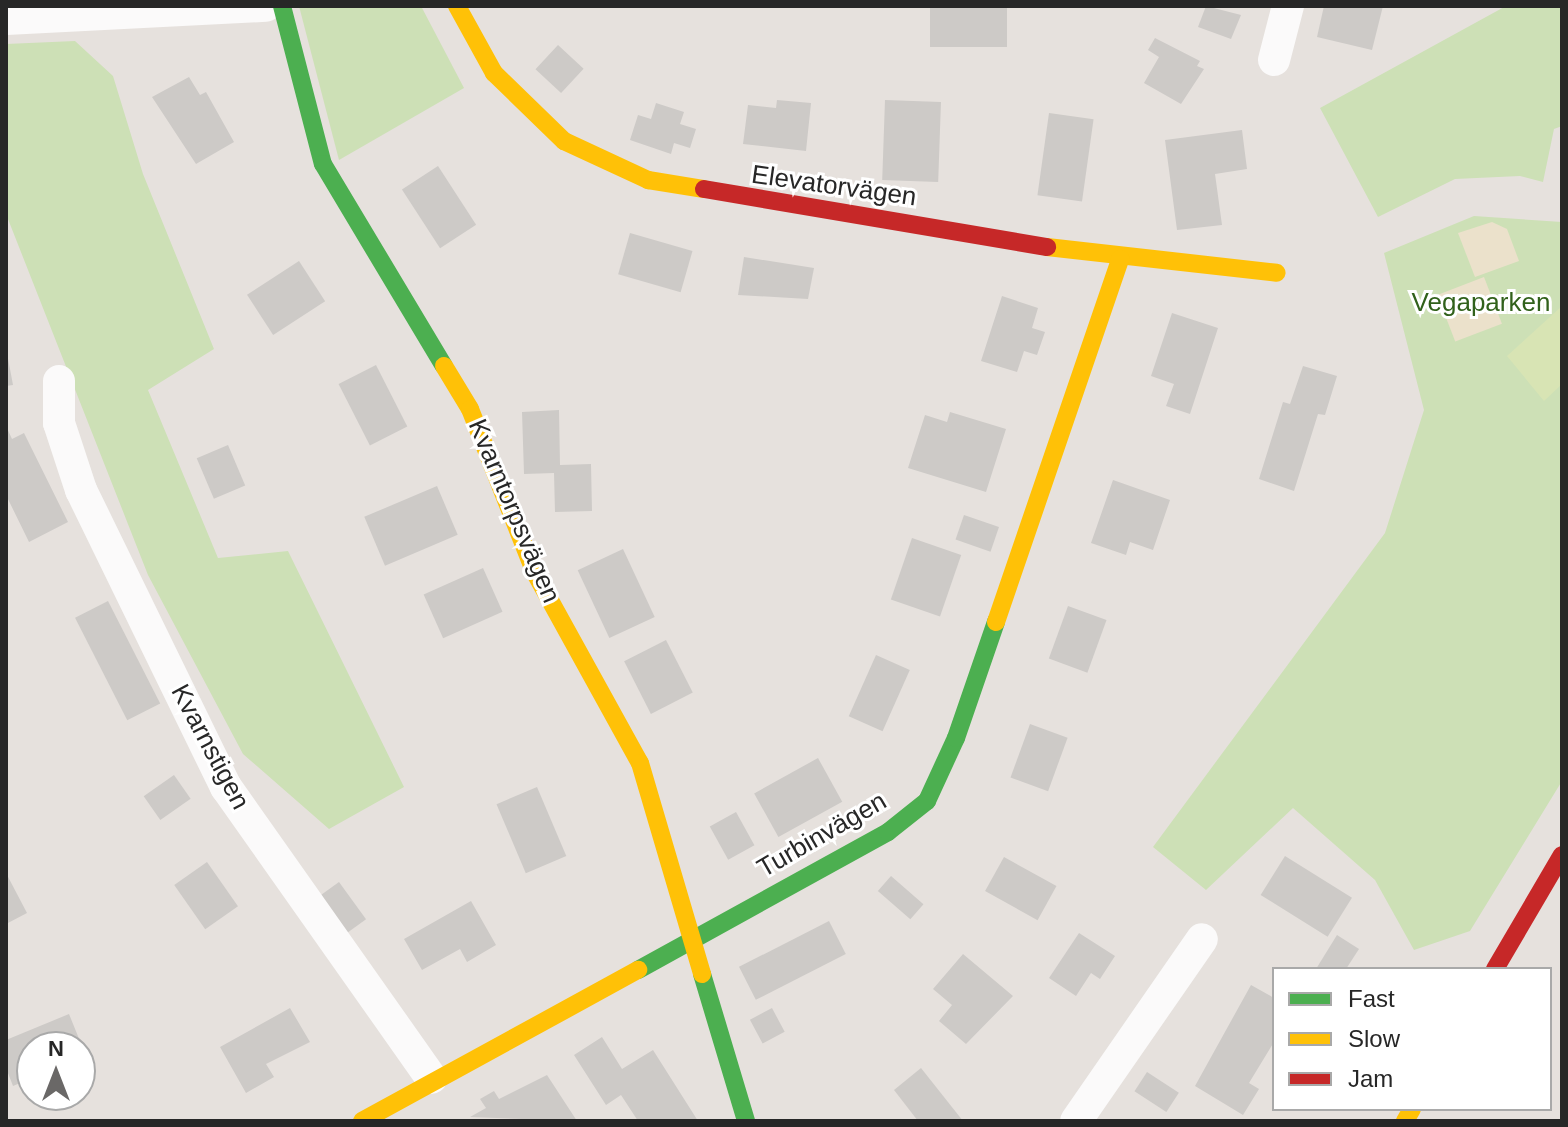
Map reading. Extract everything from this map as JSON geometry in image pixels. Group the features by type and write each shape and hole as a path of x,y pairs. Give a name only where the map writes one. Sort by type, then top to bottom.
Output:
{"street":[{"path":"6,19 266,6"},
{"name":"Kvarntorpsvägen","path":"282,6 323,164 470,409 535,573 640,763 746,1121"},
{"name":"Elevatorvägen","path":"457,6 494,73 524,107 564,141 648,180 1120,259 1277,273"},
{"path":"1274,60 1288,6"},
{"name":"Turbinvägen","path":"362,1121 431,1078 888,832 927,801 956,738 1120,259"},
{"name":"Kvarnstigen","path":"59,381 59,423 81,490 226,787 431,1078"},
{"path":"1496,967 1562,855"},
{"path":"1076,1121 1202,939"}],"green space":[{"path":"299,6 421,6 464,88 339,160"},
{"path":"1506,6 1562,6 1562,126 1554,129 1543,182 1520,176 1455,179 1378,217 1320,108"},
{"path":"75,41 113,76 143,174 214,349 148,390 218,558 288,551 404,787 329,829 243,754 148,575 6,214 6,44"},
{"name":"Vegaparken","path":"1474,216 1562,222 1562,781 1470,931 1414,950 1375,880 1293,808 1206,890 1153,847 1385,533 1424,410 1384,253"},
{"path":"1562,306 1562,384 1544,401 1507,356"}],"sand":[{"path":"1492,222 1507,229 1519,261 1475,277 1458,233"},
{"path":"1484,277 1502,324 1455,342 1437,295"}],"building":[{"path":"930,6 1007,6 1007,47 930,47"},
{"path":"1206,6 1241,15 1231,39 1198,27"},
{"path":"1324,6 1383,6 1372,50 1317,37"},
{"path":"1155,38 1200,61 1197,66 1204,69 1181,104 1144,83 1159,57 1148,50"},
{"path":"558,45 584,69 561,93 535,69"},
{"path":"189,77 200,95 206,92 234,142 196,164 152,97"},
{"path":"777,100 811,103 806,151 743,144 748,105 776,108"},
{"path":"885,100 941,102 938,182 882,180"},
{"path":"656,103 684,112 680,124 696,129 690,148 674,143 671,154 630,140 638,115 651,119"},
{"path":"1049,113 1094,119 1082,201 1037,195"},
{"path":"1242,130 1247,169 1215,174 1222,225 1177,230 1165,140"},
{"path":"438,166 476,225 440,248 402,189"},
{"path":"630,233 692,251 681,292 618,274"},
{"path":"744,257 814,268 808,299 738,295"},
{"path":"299,261 325,301 273,335 247,295"},
{"path":"1002,296 1038,308 1032,328 1045,332 1037,355 1024,351 1017,372 981,361"},
{"path":"1172,313 1218,328 1190,414 1166,406 1174,384 1151,376"},
{"path":"6,348 13,385 6,386"},
{"path":"376,365 407,426 370,446 339,384"},
{"path":"1303,366 1337,376 1325,415 1318,414 1294,491 1259,479 1283,402 1290,404"},
{"path":"559,410 560,465 591,464 592,511 555,512 554,473 524,474 522,412"},
{"path":"950,412 1006,429 986,492 908,468 925,415 947,422"},
{"path":"6,426 12,439 24,433 68,522 29,542 6,495"},
{"path":"228,445 245,486 214,499 197,458"},
{"path":"1113,480 1170,500 1153,550 1130,542 1126,555 1091,543"},
{"path":"437,486 458,535 385,566 364,517"},
{"path":"964,515 999,527 991,552 956,540"},
{"path":"912,538 961,555 940,616 891,599"},
{"path":"623,549 655,617 609,638 578,570"},
{"path":"483,568 503,612 443,638 424,594"},
{"path":"108,601 160,703 127,720 75,618"},
{"path":"1068,606 1107,620 1087,673 1049,659"},
{"path":"666,640 693,693 651,714 624,661"},
{"path":"876,655 910,670 883,731 849,716"},
{"path":"1030,724 1068,738 1048,791 1011,778"},
{"path":"818,758 842,802 778,837 754,793"},
{"path":"174,775 191,799 160,820 144,796"},
{"path":"537,787 566,856 526,873 496,804"},
{"path":"736,812 754,845 728,860 710,827"},
{"path":"1285,856 1352,898 1328,937 1261,895"},
{"path":"1004,857 1056,886 1038,920 985,891"},
{"path":"207,862 238,906 205,929 174,885"},
{"path":"6,873 27,913 6,924"},
{"path":"891,876 923,904 910,919 878,891"},
{"path":"339,882 366,919 344,935 317,898"},
{"path":"471,901 496,945 467,962 460,949 422,970 404,939"},
{"path":"829,921 846,954 756,1000 739,967"},
{"path":"1079,933 1115,956 1100,979 1091,973 1076,996 1049,978"},
{"path":"1337,935 1359,949 1347,967 1317,967"},
{"path":"963,954 1013,996 966,1044 939,1021 952,1005 933,989"},
{"path":"1251,985 1272,997 1272,1045 1249,1083 1259,1089 1243,1115 1195,1086"},
{"path":"290,1008 310,1042 266,1064 274,1077 246,1093 220,1047"},
{"path":"772,1008 785,1032 763,1044 750,1020"},
{"path":"69,1014 76,1031 28,1031"},
{"path":"16,1036 16,1085 13,1086 6,1068 6,1040"},
{"path":"602,1037 622,1069 653,1050 698,1121 638,1121 621,1095 606,1105 574,1055"},
{"path":"921,1068 963,1121 918,1121 894,1090"},
{"path":"1147,1072 1179,1093 1166,1112 1134,1091"},
{"path":"547,1075 577,1121 470,1117 486,1108 480,1099 494,1091 499,1099"}],"traffic: fast":[{"path":"282,6 323,164 444,366"},
{"path":"638,970 888,832 927,801 956,738 996,622"},
{"path":"702,974 746,1121"}],"traffic: slow":[{"path":"457,6 494,73 564,141 648,180 704,189"},
{"path":"1047,247 1277,273"},
{"path":"996,622 1120,259"},
{"path":"444,366 470,409 535,573 640,763 702,974"},
{"path":"362,1121 638,970"},
{"path":"1405,1121 1411,1111"}],"traffic: jam":[{"path":"704,189 1047,247"},
{"path":"1496,967 1562,855"}]}
